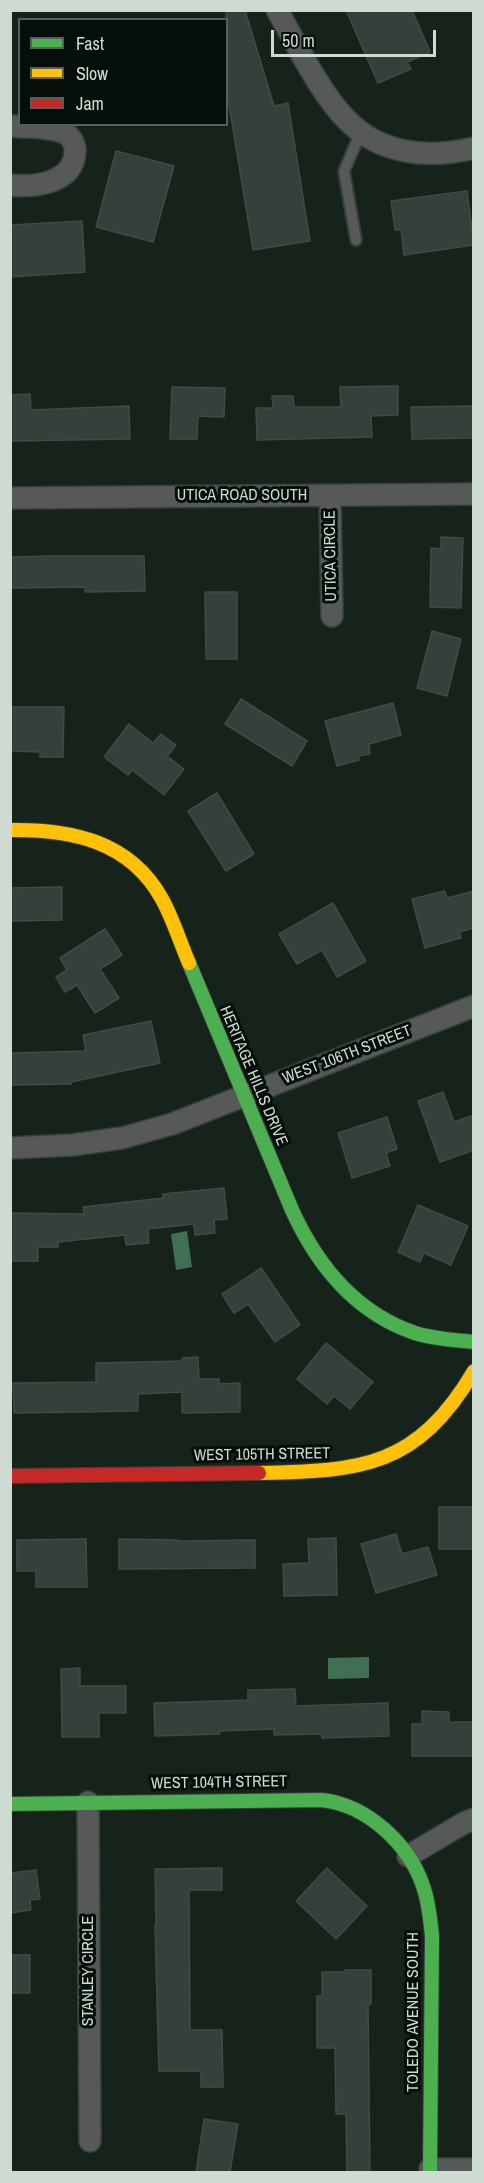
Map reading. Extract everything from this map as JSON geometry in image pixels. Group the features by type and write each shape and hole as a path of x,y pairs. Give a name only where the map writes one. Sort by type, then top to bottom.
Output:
{"street":[{"path":"277,10 328,96 346,120 370,138 398,151 428,155 474,148"},
{"path":"10,126 53,130 68,135 75,145 75,159 66,175 50,183 10,185"},
{"name":"UTICA ROAD SOUTH","path":"10,498 474,494"},
{"name":"UTICA CIRCLE","path":"330,496 332,616"},
{"name":"HERITAGE HILLS DRIVE","path":"10,830 46,830 76,834 106,845 132,862 154,884 168,912 296,1217 314,1253 340,1286 372,1311 408,1330 448,1340 474,1342"},
{"name":"WEST 106TH STREET","path":"10,1148 72,1145 122,1138 172,1124 474,1006"},
{"name":"WEST 105TH STREET","path":"10,1476 322,1472 356,1468 388,1458 418,1440 444,1417 474,1371"},
{"name":"WEST 104TH STREET","path":"10,1804 328,1800 358,1811 386,1831 408,1856"},
{"name":"STANLEY CIRCLE","path":"88,1802 90,2141"},
{"path":"408,1856 474,1819"},
{"name":"TOLEDO AVENUE SOUTH","path":"408,1856 422,1882 427,1899 432,1936 430,2171"},
{"path":"430,2171 474,2169"}],"lane":[{"path":"356,240 344,171 362,132"}],"shaded area":[{"path":"187,1231 192,1267 176,1270 171,1234"},
{"path":"369,1657 369,1678 328,1679 328,1658"}],"building":[{"path":"245,10 274,106 288,103 310,241 253,250 228,99 228,18 226,18 226,13"},
{"path":"346,10 412,10 430,52 407,62 411,69 378,83"},
{"path":"116,151 174,166 153,242 96,227"},
{"path":"467,191 474,245 404,255 401,230 395,230 391,201"},
{"path":"82,221 85,272 10,277 10,225"},
{"path":"398,386 398,415 371,416 372,437 257,440 256,408 273,408 272,396 293,396 294,407 341,407 340,387"},
{"path":"172,387 225,388 224,417 198,416 197,439 170,439"},
{"path":"30,394 31,410 129,406 130,439 10,441 10,395"},
{"path":"474,406 474,438 412,439 411,407"},
{"path":"441,537 463,538 461,608 430,607 431,548 441,549"},
{"path":"144,556 145,591 85,592 85,587 10,588 10,557"},
{"path":"205,592 237,592 237,659 206,659"},
{"path":"432,631 461,639 447,696 417,688"},
{"path":"241,699 307,741 292,766 225,724"},
{"path":"393,703 401,735 369,744 370,754 358,756 359,760 337,766 325,721"},
{"path":"10,707 64,707 63,757 40,757 40,752 10,751"},
{"path":"129,724 153,743 161,734 176,745 167,756 184,769 164,795 132,770 128,775 104,757"},
{"path":"217,793 254,854 226,871 188,811"},
{"path":"62,887 62,920 10,921 10,888"},
{"path":"445,891 447,898 474,891 474,928 459,932 461,938 425,948 412,899"},
{"path":"333,903 366,961 337,977 322,950 297,964 279,934"},
{"path":"105,929 122,955 100,969 119,998 95,1013 77,985 65,992 56,977 67,970 60,958"},
{"path":"151,1021 160,1063 71,1082 71,1084 10,1085 10,1053 86,1051 83,1035"},
{"path":"443,1092 454,1122 474,1115 474,1150 440,1162 418,1101"},
{"path":"387,1117 397,1149 386,1153 390,1166 352,1178 338,1133"},
{"path":"224,1188 227,1219 214,1220 215,1233 195,1235 194,1224 148,1229 149,1243 126,1245 125,1235 58,1242 58,1247 38,1247 38,1261 12,1261 10,1213 84,1214 83,1207 163,1198 163,1194"},
{"path":"418,1205 468,1226 451,1265 424,1253 420,1262 398,1252"},
{"path":"261,1268 300,1325 275,1342 248,1304 234,1313 222,1294"},
{"path":"326,1343 373,1382 350,1409 334,1396 327,1404 297,1379"},
{"path":"198,1357 199,1379 219,1379 219,1384 240,1383 240,1412 182,1413 182,1392 138,1394 138,1411 14,1413 13,1383 96,1382 96,1363 182,1361 182,1358"},
{"path":"439,1507 474,1507 474,1549 439,1549"},
{"path":"396,1534 402,1554 428,1547 437,1575 376,1593 361,1544"},
{"path":"336,1538 337,1595 284,1596 283,1564 309,1563 308,1539"},
{"path":"86,1539 87,1587 36,1587 36,1571 17,1571 17,1540"},
{"path":"119,1539 255,1540 255,1568 119,1569"},
{"path":"80,1668 80,1686 126,1686 126,1713 99,1713 99,1737 62,1737 61,1669"},
{"path":"295,1689 296,1706 388,1703 389,1736 322,1738 322,1734 274,1735 274,1729 219,1731 220,1734 155,1736 154,1703 248,1700 248,1690"},
{"path":"422,1711 449,1712 449,1722 474,1722 474,1756 412,1756 412,1724 422,1724"},
{"path":"222,1868 222,1890 189,1890 190,2030 222,2030 223,2087 201,2087 201,2071 159,2071 155,1869"},
{"path":"327,1868 367,1906 336,1939 296,1901"},
{"path":"36,1870 40,1899 30,1900 31,1910 10,1913 10,1873"},
{"path":"10,1955 30,1955 30,1993 10,1993"},
{"path":"345,1970 371,1970 371,2004 368,2004 370,2172 347,2172 346,2114 336,2114 335,2048 317,2048 317,1996 322,1996 322,1972 345,1972"},
{"path":"204,2119 238,2124 230,2172 196,2172"}],"traffic: fast":[{"path":"189,963 292,1210 313,1250 326,1268 357,1300 394,1324 429,1337 474,1342"},
{"path":"10,1804 322,1800 339,1803 355,1810 384,1829 408,1856 416,1870 425,1892 430,1917 432,1936 430,2172"}],"traffic: slow":[{"path":"10,830 33,830 76,836 116,851 149,879 162,899 189,963"},
{"path":"259,1473 328,1470 358,1465 384,1457 408,1445 431,1427 453,1403 474,1371"}],"traffic: jam":[{"path":"10,1476 259,1473"}]}
